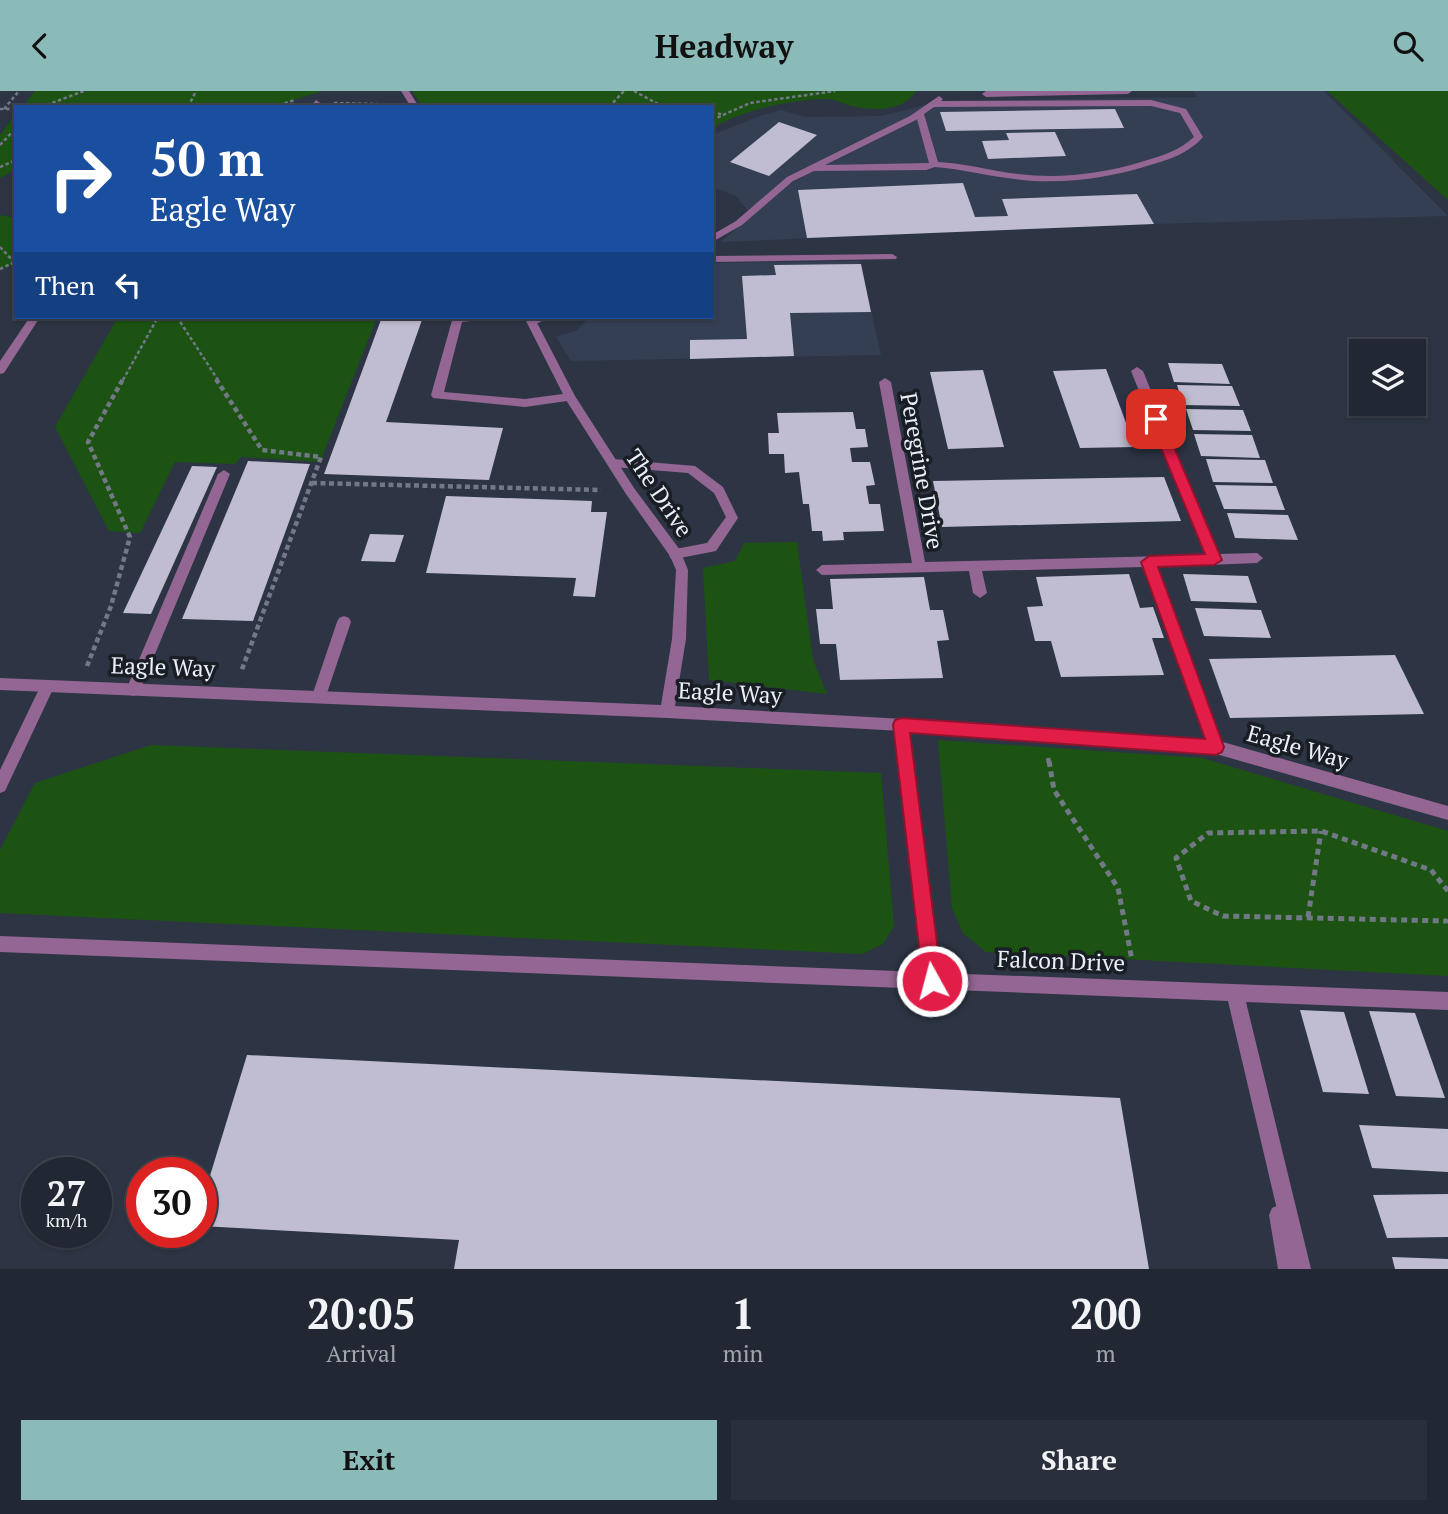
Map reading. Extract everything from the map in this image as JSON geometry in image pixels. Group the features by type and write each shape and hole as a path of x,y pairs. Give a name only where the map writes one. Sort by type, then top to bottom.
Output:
{"street":[{"path":"714,238 739,223 790,179 920,113 946,95 1128,91"},
{"path":"814,168 860,169 934,164 1054,179 1107,176 1187,150 1199,137 1183,111 1151,103 933,104"},
{"path":"920,113 934,164"},
{"path":"714,259 892,257"},
{"path":"0,370 34,319"},
{"path":"457,319 437,395 526,403 570,397"},
{"name":"The Drive","path":"530,319 570,397 630,491 675,554 682,570 678,639 667,712"},
{"path":"1136,372 1214,560"},
{"name":"Peregrine Drive","path":"885,382 919,567"},
{"path":"613,463 691,469 719,490 732,518 711,547 675,554"},
{"path":"132,690 224,474"},
{"name":"Peregrine Drive","path":"822,570 1257,558"},
{"path":"1149,562 1216,747"},
{"name":"Peregrine Drive","path":"974,566 980,593"},
{"path":"319,696 344,622"},
{"name":"Eagle Way","path":"0,684 667,712 1216,747 1448,813"},
{"path":"0,786 47,687"},
{"path":"901,725 932,981"},
{"name":"Falcon Drive","path":"0,944 1448,1000"},
{"path":"1235,993 1301,1269"},
{"path":"1262,1110 1288,1269"}],"path":[{"path":"2,109 19,91"},
{"path":"46,105 84,91"},
{"path":"612,105 624,91"},
{"path":"634,91 665,105"},
{"path":"714,119 750,103 835,91"},
{"path":"315,105 377,105"},
{"path":"714,112 724,115"},
{"path":"0,145 14,130"},
{"path":"0,247 14,262"},
{"path":"79,687 111,606 130,537 88,442 157,319"},
{"path":"178,319 262,450 321,457 233,693"},
{"path":"312,483 630,491"},
{"path":"1046,748 1054,790 1118,888 1132,960"},
{"path":"1308,917 1321,831"},
{"path":"1448,891 1431,870 1321,831 1208,833 1176,858 1191,901 1223,916 1448,920"}],"shaded area":[{"path":"1193,91 1324,91 1448,216 1154,224 720,242 752,216 736,196 714,188 714,134 760,116 781,110 806,117 881,116 942,101 1197,97"},
{"path":"860,261 881,355 571,361 556,337 577,330 588,319 714,319 714,263"}],"green space":[{"path":"35,91 322,91 279,105 24,105"},
{"path":"412,91 916,91 903,103 887,108 860,108 829,99 797,101 753,111 714,127 714,105 422,105"},
{"path":"1327,91 1448,91 1448,200"},
{"path":"14,117 14,170 0,178 0,135"},
{"path":"0,215 14,218 14,265 0,269"},
{"path":"117,319 376,319 320,462 241,457 235,464 175,462 140,533 109,531 55,427"},
{"path":"797,542 813,660 827,694 709,680 703,568 735,561 744,543"},
{"path":"938,740 1202,758 1448,831 1448,976 986,952 963,933 952,908"},
{"path":"151,745 881,773 894,926 883,944 862,954 0,913 0,850 35,783"}],"building":[{"path":"1115,109 1124,128 946,131 940,112"},
{"path":"779,122 817,135 769,176 730,162"},
{"path":"1055,132 1066,156 988,159 982,141 1009,140 1006,133"},
{"path":"963,183 975,217 1008,216 1002,199 1137,194 1154,224 807,238 798,190"},
{"path":"861,264 871,312 790,313 794,356 690,359 690,340 747,339 742,276 776,275 774,265"},
{"path":"381,319 422,319 386,422 503,428 489,480 324,474"},
{"path":"1168,363 1222,364 1230,384 1174,382"},
{"path":"1106,369 1135,447 1080,448 1053,371"},
{"path":"983,370 1004,447 948,449 930,372"},
{"path":"1177,385 1232,386 1240,406 1183,405"},
{"path":"1186,409 1243,410 1251,431 1193,430"},
{"path":"853,412 856,429 865,429 868,447 850,448 852,462 870,462 875,485 866,486 869,504 880,504 884,531 843,532 844,540 823,541 822,531 812,531 809,504 803,504 799,472 785,473 784,454 769,454 768,433 779,433 777,413"},
{"path":"1194,434 1252,435 1260,458 1201,456"},
{"path":"1206,459 1265,460 1273,483 1213,482"},
{"path":"248,461 310,464 253,621 182,619"},
{"path":"192,466 217,467 151,614 123,613"},
{"path":"1164,477 1181,521 942,527 933,481"},
{"path":"1215,485 1276,486 1285,510 1224,509"},
{"path":"446,496 592,501 591,512 607,512 595,597 573,596 576,578 426,573"},
{"path":"1227,513 1288,515 1298,540 1235,538"},
{"path":"370,534 404,535 395,562 361,561"},
{"path":"1129,574 1140,608 1153,607 1164,638 1152,638 1164,675 1061,677 1051,641 1035,641 1027,607 1043,606 1036,577"},
{"path":"1183,574 1248,576 1257,603 1191,601"},
{"path":"924,577 930,610 943,610 949,640 937,641 943,678 840,680 836,644 820,644 816,609 833,609 830,579"},
{"path":"1195,608 1261,610 1271,638 1204,636"},
{"path":"1395,655 1424,714 1230,718 1209,659"},
{"path":"1300,1010 1344,1012 1369,1094 1323,1092"},
{"path":"1369,1011 1415,1013 1445,1098 1396,1096"},
{"path":"247,1055 1120,1098 1149,1269 454,1269 459,1240 217,1227 216,1157"},
{"path":"1359,1125 1448,1129 1448,1172 1372,1168"},
{"path":"1448,1194 1448,1237 1387,1238 1373,1195"},
{"path":"1392,1257 1448,1259 1448,1269 1395,1269"}],"route":[{"path":"932,981 901,725 1216,747 1149,562 1214,560 1156,419"}]}
